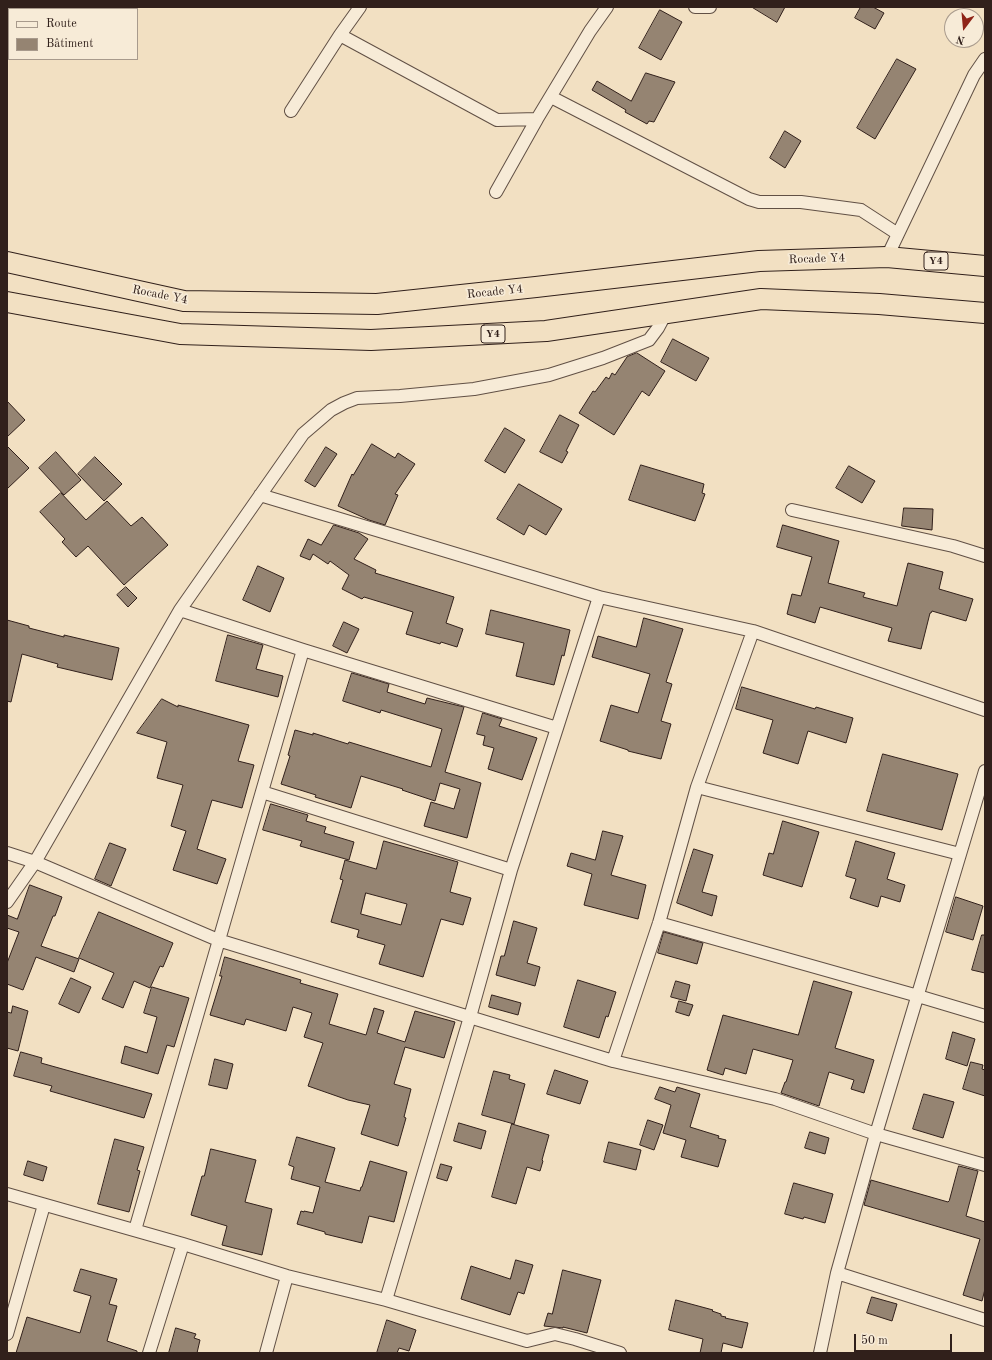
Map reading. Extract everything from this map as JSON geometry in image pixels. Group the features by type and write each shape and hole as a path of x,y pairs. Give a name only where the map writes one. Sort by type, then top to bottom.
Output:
{"highway":[{"name":"Rocade Y4","path":"7,262 184,301 377,304 759,261 887,257 985,266"},
{"name":"Y4","path":"7,302 180,334 371,340 546,331 761,299 879,304 983,313"}],"street":[{"path":"291,111 360,7"},
{"path":"496,192 537,119 590,31 607,7"},
{"path":"695,7 710,7"},
{"path":"340,35 497,120 537,119"},
{"path":"887,257 974,74 985,58"},
{"path":"551,96 749,199 759,202 801,202 861,210 898,234"},
{"path":"7,902 36,862 180,610 304,434 331,410 356,398 400,396 474,389 549,375 624,351 649,340 658,328 666,313"},
{"path":"260,495 599,597 753,631 985,710"},
{"path":"792,510 953,546 985,556"},
{"path":"386,1300 470,1017 511,870 599,597"},
{"path":"180,610 303,650 558,728"},
{"path":"613,1061 659,923 697,787 753,631"},
{"path":"135,1230 303,650"},
{"path":"820,1353 837,1273 876,1134 985,770"},
{"path":"697,787 960,854"},
{"path":"262,792 511,870"},
{"path":"7,853 36,862 218,940 613,1061 775,1099 876,1134 985,1164"},
{"path":"659,923 985,1016"},
{"path":"7,1194 183,1244 287,1276 386,1300 527,1341 554,1334 620,1353"},
{"path":"7,1334 44,1205"},
{"path":"149,1353 183,1244"},
{"path":"837,1273 985,1320"},
{"path":"266,1353 287,1276"}],"building":[{"path":"752,7 785,7 777,22"},
{"path":"861,7 873,7 884,13 875,29 855,18"},
{"path":"660,10 682,22 661,60 639,48"},
{"path":"897,59 916,69 875,139 857,128"},
{"path":"646,73 675,82 654,122 649,121 647,124 625,112 626,110 592,90 597,81 631,101"},
{"path":"785,131 801,141 785,168 770,158"},
{"path":"673,339 709,358 696,381 661,362"},
{"path":"637,353 665,371 649,396 642,391 614,435 579,413 593,391 595,392 606,377 609,379 612,373 615,375 627,357"},
{"path":"7,401 25,420 7,437"},
{"path":"560,415 579,425 566,451 568,452 562,463 540,452"},
{"path":"505,428 525,440 505,473 485,461"},
{"path":"372,444 395,458 398,453 415,464 395,494 398,495 385,525 369,520 338,506 352,474 353,475"},
{"path":"7,446 29,468 7,489"},
{"path":"326,447 337,454 315,487 305,481"},
{"path":"56,452 81,480 64,495 39,468"},
{"path":"95,457 122,484 104,501 78,474"},
{"path":"641,465 704,484 702,493 705,494 695,521 629,500"},
{"path":"849,466 875,481 862,503 836,488"},
{"path":"519,484 562,509 546,535 529,525 524,535 497,519"},
{"path":"61,493 86,520 107,501 131,526 142,517 168,545 124,585 88,546 76,557 62,542 65,539 40,512"},
{"path":"904,508 933,509 932,530 902,526"},
{"path":"334,525 359,533 368,539 354,559 376,570 375,573 454,597 446,623 463,629 457,647 441,642 440,644 406,634 413,612 364,597 362,599 342,589 349,575 330,561 328,564 313,554 310,560 300,556 308,539 321,545"},
{"path":"783,525 839,541 828,583 865,593 863,597 897,606 908,563 943,572 939,589 973,599 966,621 932,611 930,613 921,649 888,641 892,628 820,607 815,623 787,614 792,594 801,596 812,557 777,547"},
{"path":"258,566 284,578 270,612 243,600"},
{"path":"126,587 137,598 128,607 117,595"},
{"path":"491,610 570,630 564,656 562,655 554,685 516,676 524,643 486,634"},
{"path":"644,618 683,629 666,682 672,684 661,721 671,724 661,759 628,751 600,741 611,705 638,713 650,674 592,657 598,636 636,647"},
{"path":"7,620 29,626 29,628 64,637 64,635 119,648 112,680 57,667 58,664 22,654 11,702 7,701"},
{"path":"344,622 359,629 347,653 333,646"},
{"path":"228,635 263,645 256,669 283,676 278,697 216,681"},
{"path":"352,673 389,684 387,692 425,704 427,698 464,707 445,772 481,783 467,838 424,826 431,802 454,809 460,789 440,783 435,801 361,776 351,808 315,797 316,795 281,784 290,756 288,755 295,730 313,735 313,733 348,744 349,742 431,767 442,729 381,710 380,713 343,701"},
{"path":"742,687 815,709 816,707 853,718 846,743 808,731 798,764 763,753 773,720 736,709"},
{"path":"162,699 178,707 178,705 249,725 238,761 254,765 242,808 212,800 197,849 226,859 217,884 173,870 186,831 171,826 183,785 157,778 167,742 137,733"},
{"path":"483,713 502,719 499,726 537,738 522,780 488,769 494,748 483,745 485,736 477,734"},
{"path":"883,754 958,774 942,830 867,811"},
{"path":"271,804 308,815 306,821 326,827 324,833 354,842 349,860 300,846 302,841 263,830"},
{"path":"783,821 819,832 802,887 763,875 769,853 773,854"},
{"path":"603,831 623,836 611,875 646,885 638,919 584,905 592,874 567,866 571,853 595,860"},
{"path":"384,841 458,862 450,892 471,898 463,925 441,919 423,977 379,964 385,945 357,937 359,930 331,922 343,880 340,879 345,860 376,869","holes":["366,893 407,904 401,925 361,914"]},
{"path":"856,841 895,853 887,879 905,885 900,902 881,896 878,907 850,898 856,879 846,876"},
{"path":"110,843 126,849 111,886 95,879"},
{"path":"694,849 713,855 702,892 717,896 712,916 677,903"},
{"path":"30,885 62,897 41,946 79,959 74,972 36,957 23,990 7,984 7,963 19,932 7,928 7,915 17,919"},
{"path":"956,897 983,906 973,940 946,932"},
{"path":"99,912 173,943 163,967 160,966 150,988 134,981 123,1008 102,999 114,973 79,958"},
{"path":"514,921 537,928 527,963 540,967 535,986 496,975 501,956 504,956"},
{"path":"664,932 703,943 697,964 658,953"},
{"path":"982,935 985,935 985,973 972,970"},
{"path":"225,957 301,980 300,983 338,994 329,1024 366,1035 374,1008 384,1011 377,1033 405,1042 415,1011 455,1022 444,1058 405,1047 394,1084 411,1089 404,1117 406,1118 398,1146 361,1134 370,1105 348,1100 308,1086 323,1043 304,1037 312,1013 293,1007 286,1031 246,1019 244,1025 210,1015 222,976 220,976"},
{"path":"71,978 91,987 79,1013 59,1004"},
{"path":"578,980 616,992 599,1038 564,1027"},
{"path":"676,981 690,985 686,1001 671,997"},
{"path":"814,981 852,992 835,1048 874,1060 864,1093 851,1089 854,1080 829,1072 819,1106 781,1093 793,1060 753,1049 746,1074 725,1068 723,1075 707,1070 723,1015 798,1035"},
{"path":"152,987 189,998 174,1047 167,1045 158,1074 121,1063 125,1046 147,1053 157,1017 144,1013"},
{"path":"492,995 521,1003 518,1015 489,1007"},
{"path":"679,1001 693,1005 689,1016 676,1012"},
{"path":"13,1006 28,1011 18,1051 7,1048 7,1012 11,1013"},
{"path":"953,1032 975,1039 967,1066 946,1059"},
{"path":"21,1052 42,1058 41,1063 152,1094 144,1118 50,1091 52,1086 14,1076"},
{"path":"215,1059 233,1064 227,1089 209,1085"},
{"path":"971,1062 983,1065 982,1069 985,1070 985,1096 963,1089"},
{"path":"555,1070 588,1081 580,1104 547,1094"},
{"path":"494,1071 510,1075 509,1079 525,1084 514,1124 482,1115"},
{"path":"660,1087 675,1092 677,1087 700,1094 690,1127 719,1136 718,1138 726,1140 718,1167 681,1157 686,1140 663,1133 671,1105 655,1099"},
{"path":"924,1094 954,1102 943,1138 913,1129"},
{"path":"648,1120 663,1125 654,1150 640,1145"},
{"path":"459,1123 486,1131 481,1149 454,1141"},
{"path":"512,1124 549,1135 540,1171 527,1167 516,1204 492,1197"},
{"path":"810,1132 829,1138 825,1154 805,1148"},
{"path":"297,1137 335,1148 325,1182 360,1191 370,1161 407,1172 394,1222 369,1216 362,1243 325,1234 325,1232 297,1224 301,1211 313,1213 320,1187 291,1179 294,1167 289,1165"},
{"path":"115,1139 144,1147 137,1170 140,1171 129,1212 98,1204"},
{"path":"609,1142 641,1150 636,1170 604,1162"},
{"path":"211,1149 256,1160 245,1202 272,1209 262,1255 222,1245 227,1226 191,1215"},
{"path":"28,1161 47,1167 43,1181 24,1175"},
{"path":"441,1164 452,1167 447,1181 437,1178"},
{"path":"959,1166 978,1171 966,1216 985,1222 985,1289 982,1301 963,1295 980,1239 864,1205 871,1180 948,1202"},
{"path":"794,1183 833,1194 825,1223 804,1217 803,1219 785,1214"},
{"path":"516,1260 533,1265 524,1294 518,1292 510,1315 461,1299 471,1266 510,1279"},
{"path":"81,1269 117,1279 109,1304 117,1306 107,1341 137,1351 137,1353 16,1353 27,1317 80,1333 91,1296 74,1291"},
{"path":"563,1270 601,1280 587,1333 563,1327 544,1326 548,1313 552,1314"},
{"path":"872,1297 897,1304 892,1321 867,1313"},
{"path":"676,1300 713,1310 712,1311 721,1314 721,1316 726,1317 725,1318 748,1323 742,1348 723,1343 721,1353 700,1353 703,1339 669,1330"},
{"path":"387,1320 416,1330 409,1351 399,1348 397,1353 377,1353"},
{"path":"176,1328 196,1334 194,1338 200,1340 197,1353 169,1353"}]}
